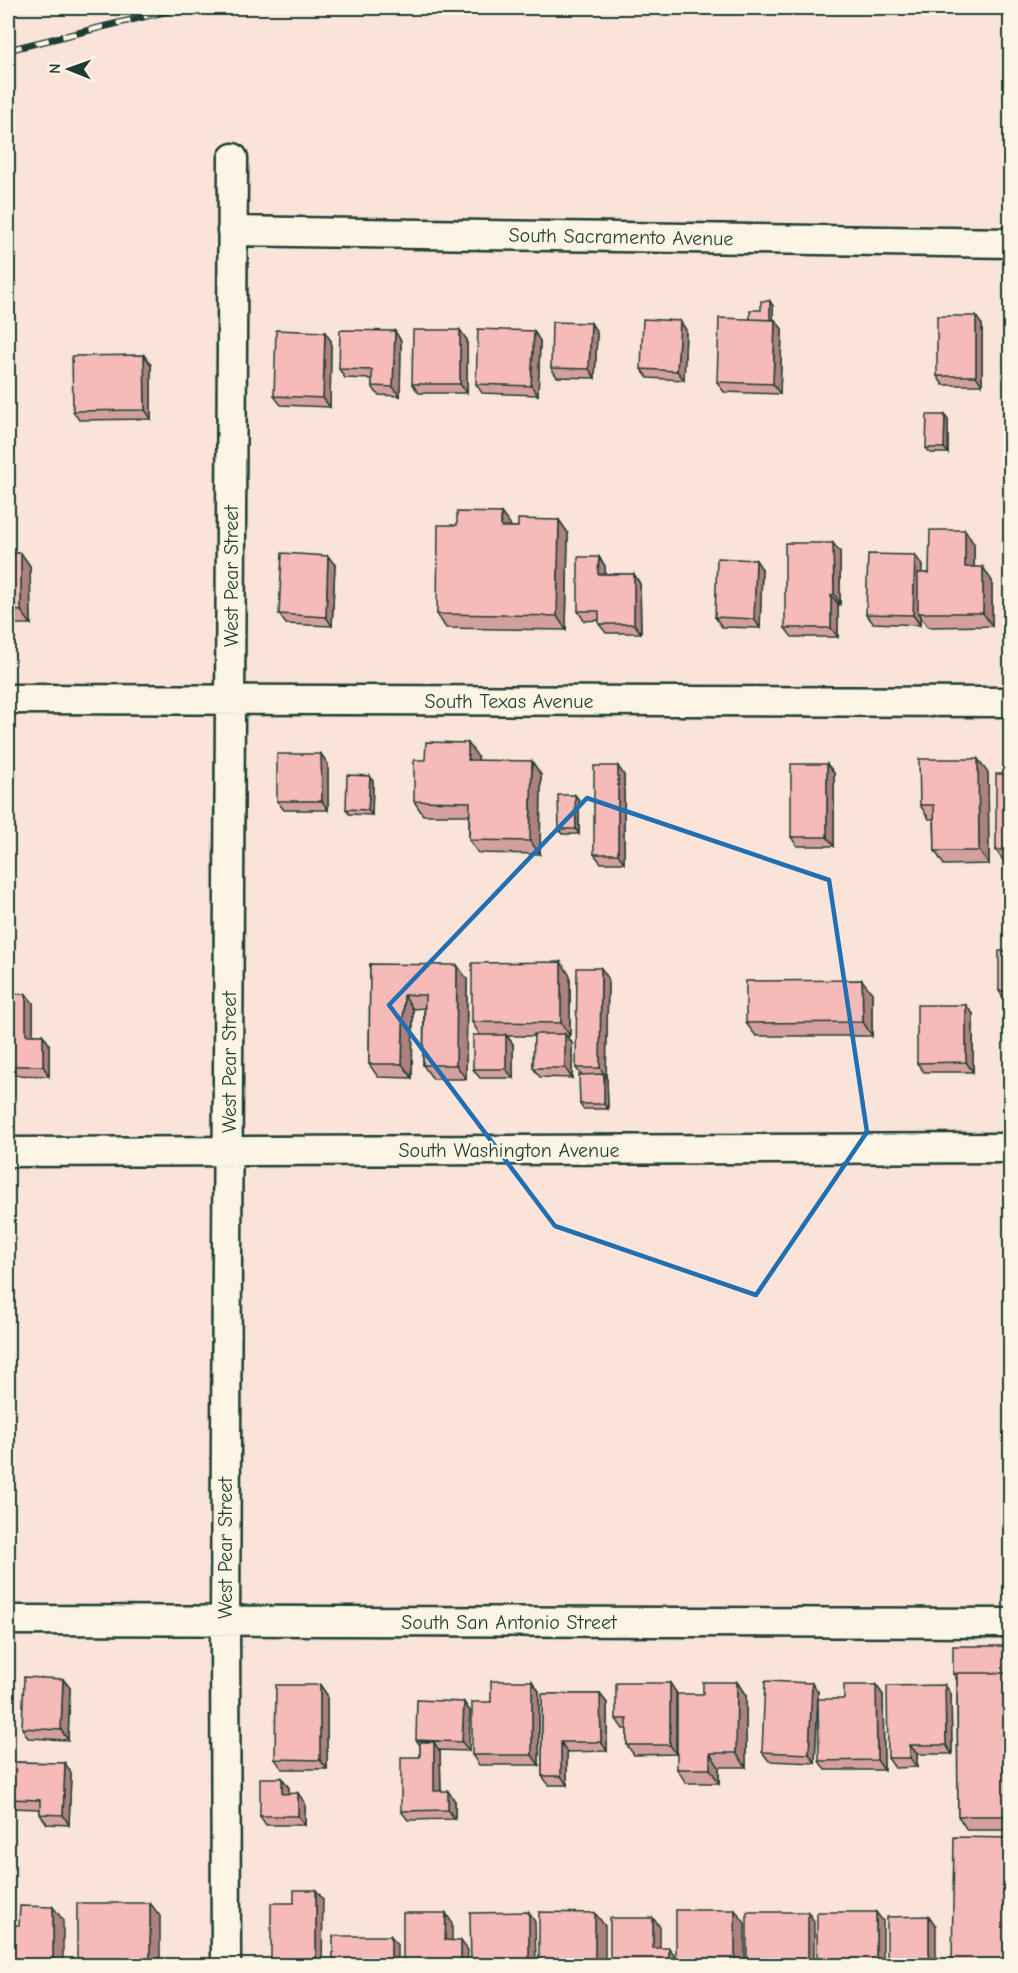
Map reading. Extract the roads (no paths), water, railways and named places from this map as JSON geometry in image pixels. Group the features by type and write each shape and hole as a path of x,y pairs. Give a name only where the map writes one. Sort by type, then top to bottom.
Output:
{"street":[{"name":"West Pear Street","path":"226,1965 225,1621 233,158"},
{"name":"South Sacramento Avenue","path":"232,231 1011,243"},
{"name":"South Texas Avenue","path":"8,699 1011,702"},
{"name":"South Washington Avenue","path":"8,1152 1011,1148"},
{"name":"South San Antonio Street","path":"8,1620 1011,1623"}],"railway":[{"path":"8,50 180,8"}]}
